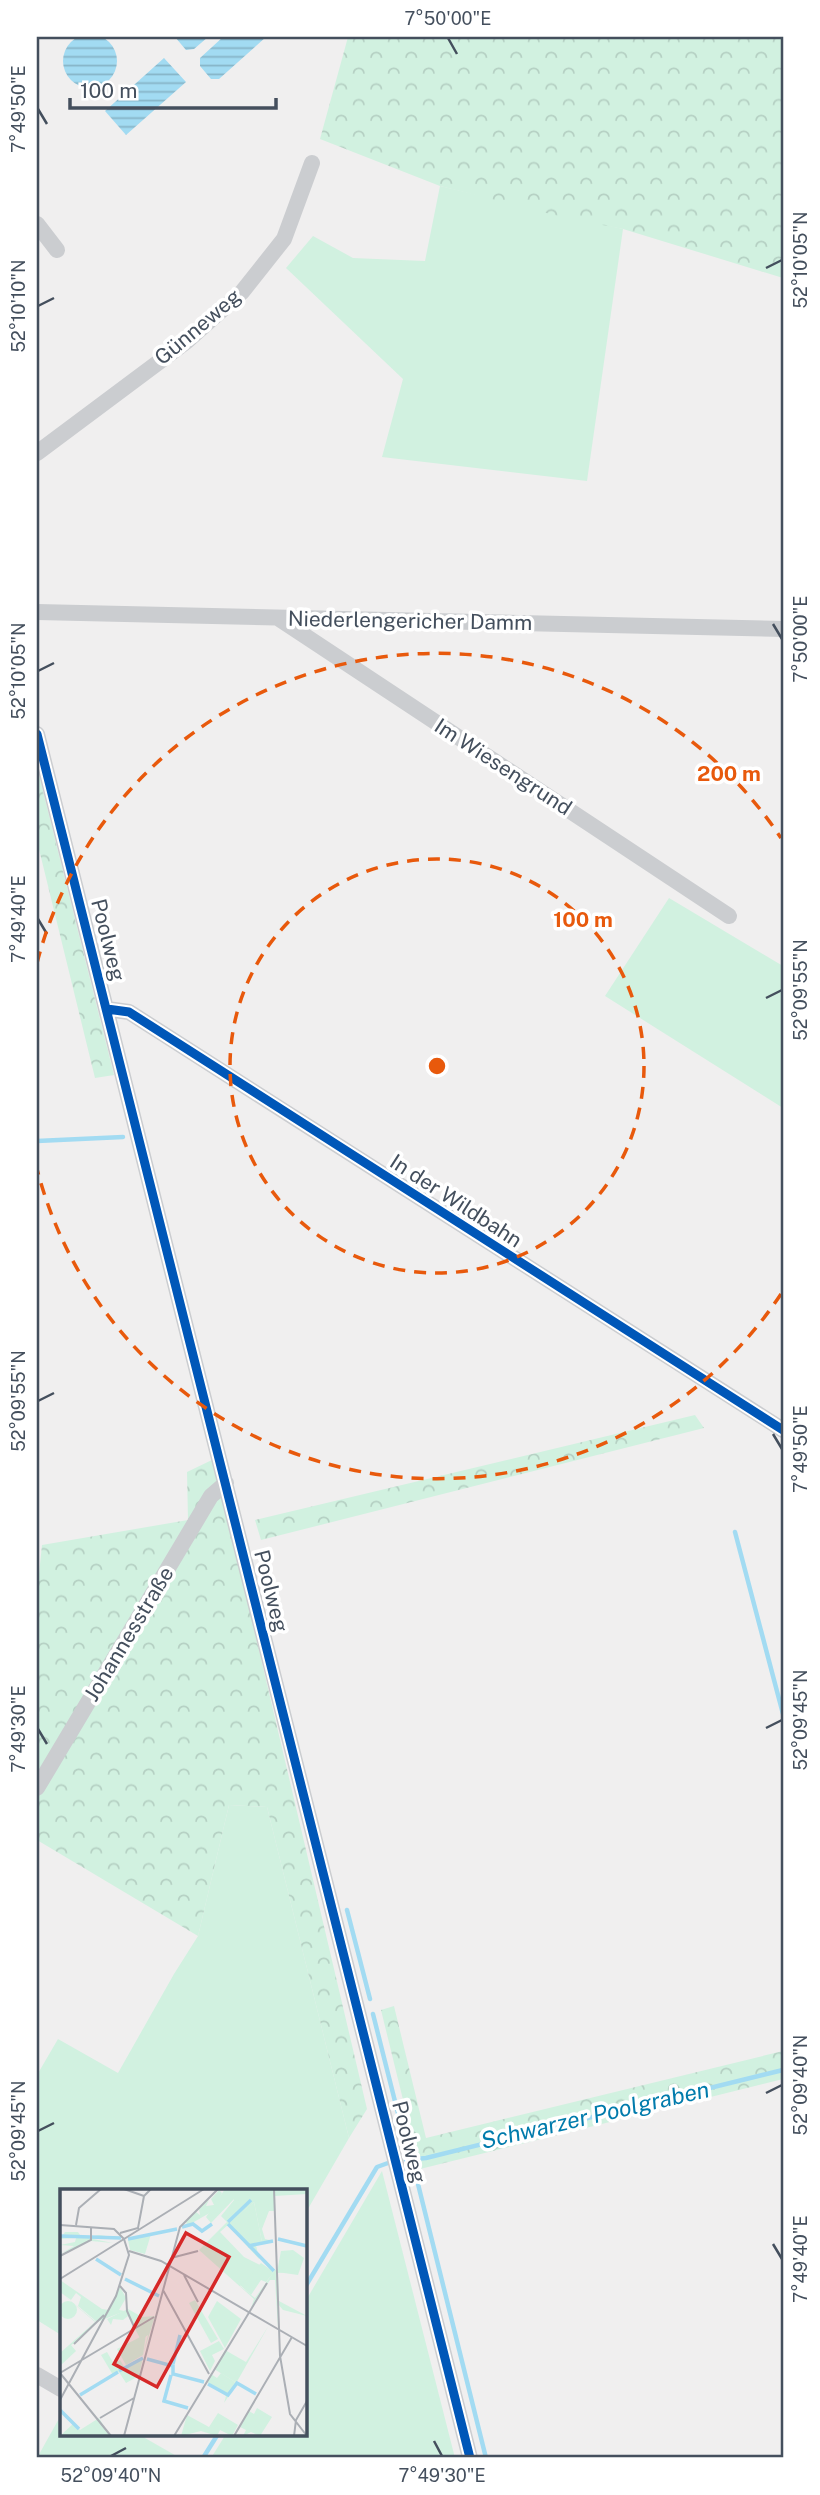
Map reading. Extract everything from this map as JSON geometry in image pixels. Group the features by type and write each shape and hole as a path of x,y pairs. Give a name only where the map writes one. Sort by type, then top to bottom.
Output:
{"street":[{"name":"Günneweg","path":"37,453 187,341 242,292 284,239 312,163"},
{"path":"37,224 57,250"},
{"name":"Niederlengericher Damm","path":"37,612 783,629"},
{"name":"Im Wiesengrund","path":"278,618 729,916"},
{"name":"Poolweg","path":"37,734 470,2458"},
{"name":"In der Wildbahn","path":"107,1009 129,1012 783,1430"},
{"name":"Johannesstraße","path":"37,1788 211,1496 226,1483"},
{"path":"37,2375 60,2388"}],"green space":[{"path":"348,37 783,37 783,278 623,229 566,218 440,186 320,139"},
{"path":"440,186 623,229 587,481 382,457 403,379 286,268 313,236 353,258 425,261"},
{"path":"37,767 114,1075 95,1078 37,841"},
{"path":"669,898 783,966 783,1108 605,996"},
{"path":"695,1415 704,1428 261,1540 255,1520"},
{"path":"214,1459 367,2109 349,2138 267,1807 229,1805 198,1936 37,1840 37,1593 42,1545 188,1520 187,1472"},
{"path":"229,1805 267,1807 349,2138 306,2212 306,2189 60,2189 60,2334 37,2320 37,2075 58,2039 118,2073 198,1936"},
{"path":"394,2006 426,2138 783,2051 783,2079 420,2169 381,2010"},
{"path":"382,2171 455,2458 211,2458 225,2436 306,2436 306,2300"},
{"path":"60,2417 60,2436 142,2436 180,2458 37,2458"}],"water":[{"path":"90,34 109,42 117,61 109,80 90,88 71,80 63,61 71,42"},
{"path":"175,37 208,37 194,49 186,50"},
{"path":"223,37 266,37 219,79 211,79 200,66 200,58"},
{"path":"164,58 186,82 126,135 105,111"}],"waterway":[{"path":"37,1141 123,1137"},
{"path":"735,1532 783,1714"},
{"path":"347,1910 370,1999"},
{"path":"373,2014 408,2153"},
{"name":"Schwarzer Poolgraben","path":"406,2160 426,2158 783,2070"},
{"name":"Schwarzer Poolgraben","path":"306,2286 377,2167 388,2163"},
{"path":"416,2176 486,2458"},
{"name":"Schwarzer Poolgraben","path":"203,2458 217,2436"}],"cycle path":[{"path":"37,734 470,2458"},
{"path":"107,1009 129,1012 783,1430"}]}
